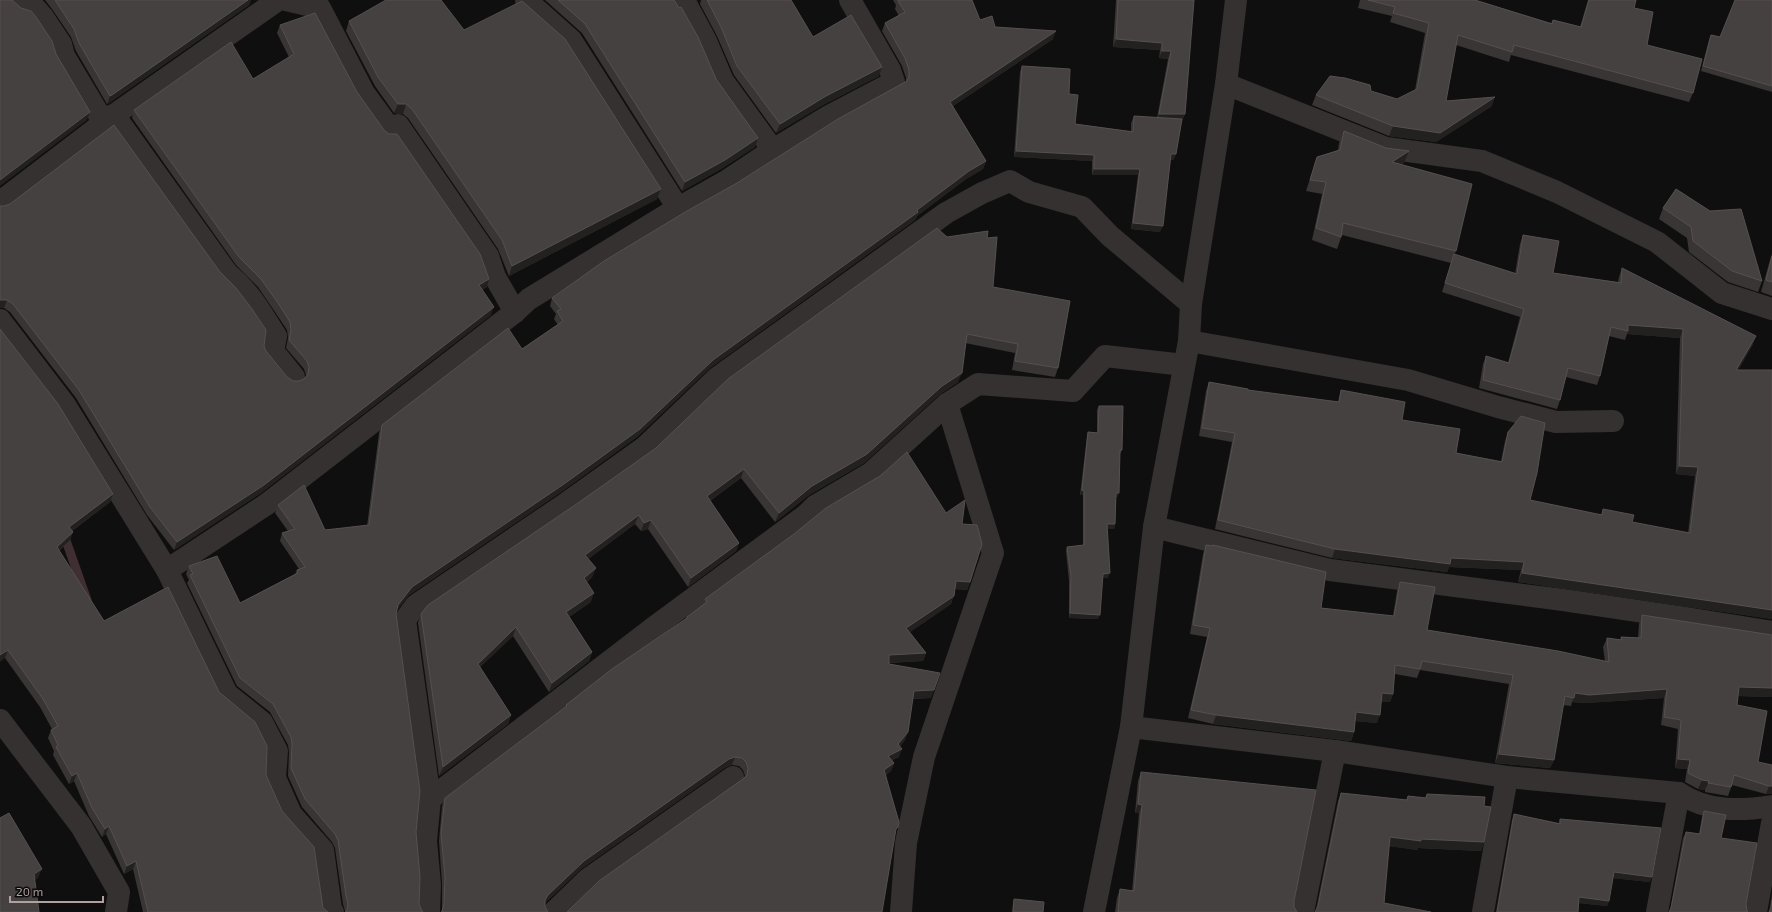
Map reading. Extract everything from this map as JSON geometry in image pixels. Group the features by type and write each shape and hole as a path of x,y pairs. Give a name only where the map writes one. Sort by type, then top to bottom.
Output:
{"street":[{"path":"19,0 22,4 35,8 47,22 62,44 64,56 102,118 114,115"},
{"path":"0,202 114,115 278,0"},
{"path":"286,0 320,8 364,93 391,130 398,125 488,256 495,277 515,312"},
{"path":"526,0 571,40 678,208"},
{"path":"684,0 706,41 723,81 773,150"},
{"path":"167,570 267,504 515,312 529,298 678,208 728,180 773,150 829,116 894,82 890,70 850,0"},
{"path":"1094,912 1131,727 1154,527 1189,342 1190,304 1226,84 1236,0"},
{"path":"1226,84 1386,148 1482,161 1557,192 1657,242 1722,294 1772,309"},
{"path":"114,115 227,273 242,285 254,302 276,336 273,351 294,377"},
{"path":"429,912 430,885 426,841 430,798 405,620 416,605 568,502 645,447 717,378 946,214 982,193 1010,181 1029,192 1082,207 1110,236 1190,304"},
{"path":"0,320 65,405 167,570 227,694 262,722 277,751 275,778 291,814 323,850 331,909 333,912"},
{"path":"1189,342 1408,380 1498,407 1556,422 1613,421"},
{"path":"430,798 653,628 806,515 815,506 870,473 947,404 978,384 1073,391 1105,356 1184,365"},
{"path":"901,912 906,843 924,757 993,553 947,404"},
{"path":"1154,527 1330,570 1563,600 1772,632"},
{"path":"0,720 81,826 119,892 116,912"},
{"path":"1131,727 1335,750 1507,777 1679,793 1691,802 1721,809 1750,810 1772,806"},
{"path":"1302,912 1335,750"},
{"path":"554,912 588,879 733,777"},
{"path":"1483,912 1507,777"},
{"path":"1657,912 1679,793"},
{"path":"1756,912 1772,824"}],"building":[{"path":"0,0 12,0 21,8 31,11 36,17 52,41 56,54 90,112 0,180"},
{"path":"55,0 248,0 110,96 79,43 74,29"},
{"path":"386,0 441,0 464,30 522,1 565,39 661,189 512,266 502,240 412,109 406,104 398,104 378,77 349,21"},
{"path":"558,0 674,0 679,8 681,7 698,37 716,79 758,138 725,160 685,182 585,24"},
{"path":"707,0 791,0 813,37 851,15 882,67 826,96 780,124 737,66 721,27"},
{"path":"972,0 980,20 992,16 995,27 1056,31 950,102 986,161 969,171 917,210 918,212 713,360 640,429 564,484 412,587 398,605 396,614 420,791 416,832 420,877 419,904 423,912 345,912 348,904 338,840 335,834 305,799 291,768 291,737 273,704 240,678 190,575 193,574 189,566 217,556 240,603 298,573 297,570 305,567 282,533 295,529 278,505 304,485 325,530 369,525 382,425 508,328 522,349 563,321 557,311 561,309 552,298 604,261 737,183 838,119 907,81 909,70 905,58 885,23 905,12 898,1"},
{"path":"1118,0 1194,0 1185,114 1159,114 1171,51 1162,51 1162,43 1116,39"},
{"path":"1368,0 1475,0 1552,24 1553,20 1581,27 1589,0 1636,0 1634,8 1653,12 1647,45 1702,59 1693,93 1514,45 1512,52 1458,35 1446,101 1495,97 1440,133 1393,126 1316,95 1330,76 1345,78 1370,85 1371,91 1397,99 1417,89 1429,23 1393,13 1395,7"},
{"path":"1735,0 1772,0 1772,86 1703,66 1711,35 1720,37"},
{"path":"315,13 357,92 384,130 389,134 397,134 480,254 489,279 479,285 494,307 264,485 177,542 150,507 79,390 13,304 7,300 0,300 0,206 10,204 114,125 220,272 236,288 252,309 266,330 264,346 266,351 287,377 293,381 304,379 308,374 309,367 307,361 289,340 291,330 290,322 278,303 261,279 239,257 134,110 231,42 253,79 294,54 280,25"},
{"path":"1022,66 1070,69 1069,94 1078,95 1075,124 1133,132 1134,116 1182,119 1176,154 1171,154 1163,226 1133,223 1140,169 1094,169 1094,155 1016,151"},
{"path":"1344,131 1386,148 1409,151 1392,162 1472,184 1456,251 1343,223 1341,237 1316,228 1326,182 1310,180 1317,157 1340,150"},
{"path":"1676,189 1710,211 1741,209 1762,281 1732,271 1693,241 1691,227 1663,208"},
{"path":"937,228 947,237 988,231 987,238 997,237 993,287 1070,301 1058,368 1015,361 1018,344 967,334 962,373 942,386 867,454 812,486 779,513 744,469 707,496 739,543 691,578 651,520 644,523 639,515 585,555 596,568 584,578 594,593 566,612 592,652 552,683 516,627 478,664 511,715 443,767 421,614 428,605 656,448 728,379"},
{"path":"1523,235 1559,241 1553,273 1621,283 1622,268 1756,336 1736,370 1772,370 1772,610 1522,573 1524,562 1451,558 1450,564 1335,549 1218,520 1235,433 1202,428 1209,382 1248,390 1339,402 1341,390 1405,402 1402,420 1460,429 1456,453 1502,462 1508,432 1521,416 1545,423 1537,473 1530,500 1602,515 1603,509 1634,515 1632,522 1690,533 1698,467 1679,466 1683,329 1628,325 1628,331 1611,327 1600,376 1568,368 1560,400 1483,380 1486,356 1509,363 1524,309 1445,283 1454,254 1517,274"},
{"path":"1772,256 1772,282 1766,280"},
{"path":"0,329 58,404 113,494 69,527 73,532 57,547 104,621 168,587 219,692 255,722 267,746 266,775 282,811 314,847 323,908 328,912 148,912 136,861 127,866 109,826 105,829 92,808 77,773 72,776 56,747 58,745 51,730 58,726 43,699 8,650 0,655"},
{"path":"1099,406 1123,406 1122,450 1120,450 1119,493 1116,493 1115,524 1107,524 1110,573 1103,574 1100,615 1070,613 1071,576 1067,547 1084,545 1084,491 1082,490 1088,432 1098,433"},
{"path":"907,452 946,513 965,500 962,524 977,525 982,544 970,582 956,581 954,596 906,628 926,653 889,655 889,664 940,673 934,690 914,691 908,732 898,744 902,749 888,756 894,763 884,770 899,822 896,829 882,912 567,912 599,881 743,779 747,775 748,768 746,762 742,758 735,757 729,759 584,861 548,895 545,900 545,907 548,912 441,912 444,904 445,876 441,833 445,798 567,706 566,705 612,669 687,618 707,602 705,599 794,534 826,508 880,476"},
{"path":"1206,545 1213,545 1326,572 1321,608 1394,616 1400,582 1435,587 1427,630 1558,651 1609,662 1607,638 1622,640 1621,637 1641,638 1642,615 1772,635 1772,688 1739,687 1737,705 1767,711 1758,762 1772,765 1772,786 1734,775 1731,787 1708,783 1709,781 1702,780 1688,773 1690,760 1678,759 1681,720 1664,717 1667,689 1589,695 1575,693 1574,698 1565,696 1554,760 1499,754 1513,675 1422,661 1420,669 1395,665 1393,694 1382,693 1380,715 1356,712 1354,732 1216,715 1191,710 1210,628 1193,625"},
{"path":"1141,772 1316,790 1294,901 1294,907 1297,912 1118,912 1120,889 1134,891 1142,805 1138,804"},
{"path":"1341,793 1407,800 1408,796 1426,798 1427,794 1485,797 1484,806 1491,807 1484,842 1421,839 1421,841 1390,837 1384,903 1431,912 1315,912 1318,906"},
{"path":"1704,811 1726,815 1721,838 1757,843 1746,904 1748,912 1669,912 1686,832 1700,834"},
{"path":"9,813 42,869 34,874 39,912 0,912 0,818"},
{"path":"1514,814 1560,824 1560,819 1661,828 1652,877 1614,872 1609,901 1579,897 1578,912 1497,912"},
{"path":"1014,899 1044,902 1043,912 1013,912"},
{"path":"1772,900 1772,912 1769,912 1771,908"}],"waterway":[{"path":"63,532 87,600"}]}
